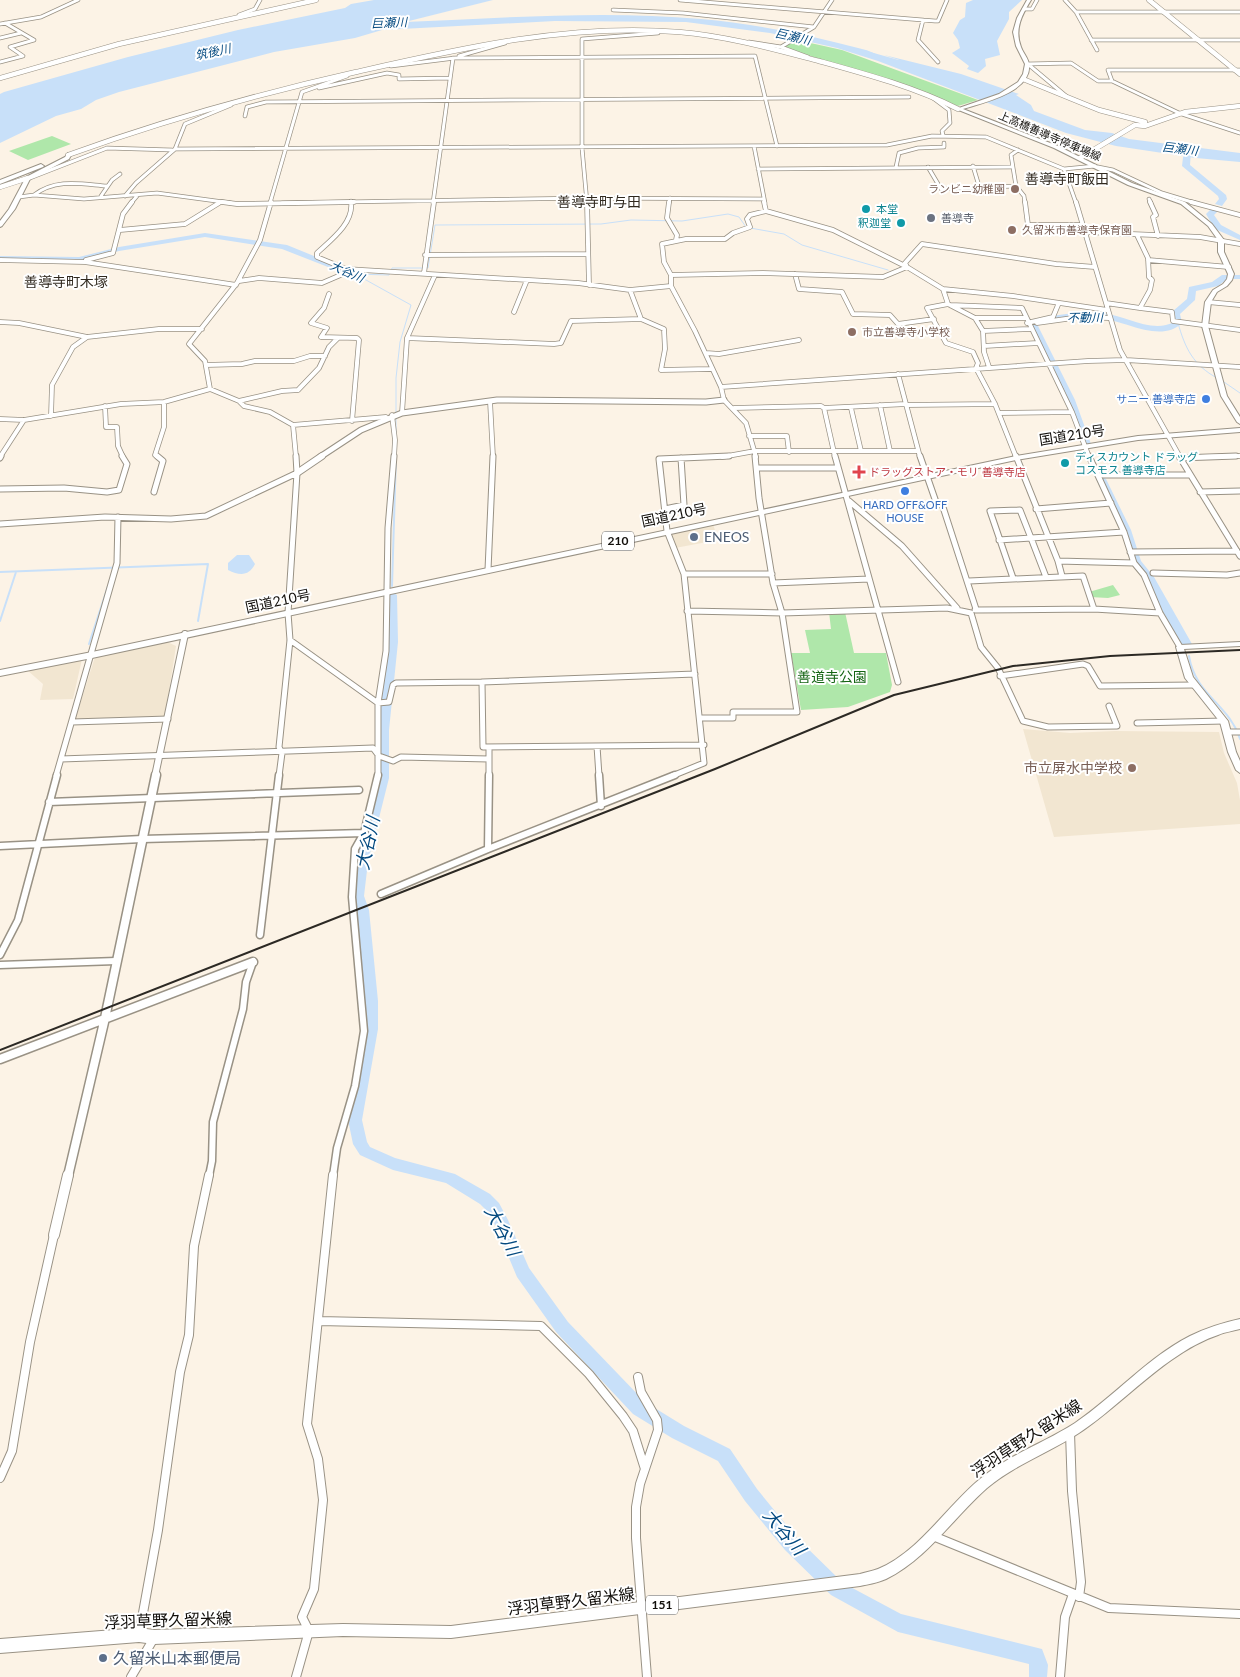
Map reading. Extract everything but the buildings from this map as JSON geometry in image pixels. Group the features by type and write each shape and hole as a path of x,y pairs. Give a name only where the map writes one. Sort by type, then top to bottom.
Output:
{"highway":[{"name":"国道210号","path":"0,672 92,655 844,493 1016,458 1138,438 1240,430"}],"main road":[{"path":"1023,79 1027,64 1015,40 1014,31 1030,0"},
{"name":"上高橋善導寺停車場線","path":"960,108 1006,92 1023,79"},
{"name":"上高橋善導寺停車場線","path":"960,108 1080,158 1130,184 1188,206 1210,226 1221,240 1221,252 1230,273"},
{"path":"0,225 28,178 66,158 68,155"},
{"path":"0,182 68,155"},
{"path":"1230,273 1225,285 1215,291 1208,302 1204,325 1224,396 1240,422"},
{"path":"1240,644 1180,647 1189,678 1235,732 1232,752 1240,770"},
{"name":"浮羽草野久留米線","path":"0,1646 139,1636 309,1631 451,1632 641,1608 715,1596 860,1580 882,1574 903,1562 990,1478 1003,1469 1070,1432 1151,1370 1204,1334 1221,1327 1240,1324"}],"street":[{"path":"0,24 41,17 78,0"},
{"path":"216,23 249,12 257,7 260,0"},
{"path":"0,78 93,50 316,0"},
{"path":"680,0 938,21 947,0"},
{"path":"683,13 691,0"},
{"path":"781,47 814,27 832,0"},
{"path":"1024,9 1032,8 1037,0"},
{"path":"1065,0 1076,12 1097,50"},
{"path":"1149,0 1240,74"},
{"path":"614,10 683,13 814,27"},
{"path":"1076,12 1240,12"},
{"path":"923,20 918,40 938,62"},
{"path":"0,62 23,56 10,47 34,40 5,23"},
{"path":"68,155 132,132 247,98 370,68 456,49 534,36 587,31 669,32 781,47 960,108"},
{"path":"0,38 21,32"},
{"path":"589,285 587,198 582,148 583,37 669,32"},
{"path":"454,58 534,36"},
{"path":"1091,40 1240,40"},
{"path":"742,42 810,58"},
{"path":"302,92 370,68 454,58 755,56 777,146"},
{"path":"424,273 432,200 454,58"},
{"path":"1027,64 1071,63 1098,81 1112,81 1180,113 1240,133"},
{"path":"1027,64 1066,98"},
{"path":"1112,81 1108,70 1240,70"},
{"path":"302,92 387,73 400,75 399,79 450,78"},
{"path":"1023,79 1099,110 1149,124"},
{"path":"210,389 203,356 189,344 239,281 260,240 302,92"},
{"path":"246,116 246,107 261,103 909,97"},
{"path":"125,196 173,150 185,124 247,98"},
{"path":"933,98 949,110 950,123 942,131 943,136"},
{"path":"1080,158 1133,126 1149,124 1180,113 1240,106"},
{"path":"0,186 28,178 107,148 286,150 777,146 896,144 943,136 986,137 1064,169 1106,167 1139,183 1188,202 1240,215"},
{"path":"900,152 918,148 944,148 944,143"},
{"path":"896,144 900,148 896,167"},
{"path":"754,146 766,211"},
{"path":"1018,150 1011,155 1012,167 1016,186 1024,196 1028,225 1082,225"},
{"path":"973,166 979,186"},
{"path":"928,167 939,189 1016,186"},
{"path":"758,169 1012,167"},
{"path":"1064,169 1069,177 1109,318 1120,350 1180,458 1239,554 1130,552"},
{"path":"101,196 107,186 120,174"},
{"path":"34,195 42,188 58,182 107,186"},
{"path":"19,196 34,195 84,199 101,196 162,194 219,203 270,204 587,198 763,200"},
{"path":"76,262 113,253 120,230 122,214 138,196"},
{"path":"670,198 668,218 677,235 676,240"},
{"path":"1149,199 1156,215 1153,218 1158,236"},
{"path":"352,201 352,209 338,236 324,245 317,255 328,264 352,270 527,280 630,290 671,286"},
{"path":"120,230 185,224 219,203"},
{"path":"700,718 733,718 734,712 797,712 782,613 773,583 757,484 755,451 746,424 734,408 724,400 721,387 711,370 706,353 671,286 671,275 664,262 662,244 676,240 726,239 734,233 750,227 747,221 750,215 766,211 845,234 907,267 943,289 1013,296 1107,310"},
{"path":"1084,232 1221,240 1240,244"},
{"path":"1137,235 1148,260 1149,277 1152,280 1150,290 1140,308"},
{"path":"907,267 905,264 922,244 1056,264 1095,267"},
{"path":"425,255 588,254"},
{"path":"0,260 76,262 127,267 236,285"},
{"path":"1148,260 1230,273"},
{"path":"671,275 795,274 883,277 907,267"},
{"path":"239,281 259,279 325,283 352,270"},
{"path":"795,274 799,289 842,292 853,314 890,315 898,324 934,320"},
{"path":"402,413 407,338 435,275"},
{"path":"514,312 527,280"},
{"path":"943,289 949,304 975,318 1026,321 1053,317 1058,304"},
{"path":"630,290 641,319"},
{"path":"329,294 324,308 311,323 315,326 327,328 321,337 357,338 359,340 352,421"},
{"path":"1208,302 1240,306"},
{"path":"1106,303 1172,312 1173,321 1240,330"},
{"path":"1062,576 1058,561 999,413 976,368 978,363 973,352 946,343 927,308 949,304 1022,308 1026,321 1050,363 1072,412 1084,446 1124,532 1134,563 1144,575 1160,613 1180,647"},
{"path":"1037,323 1080,317 1109,318"},
{"path":"975,318 983,331 989,367"},
{"path":"407,338 554,344 560,343 571,321 641,319 664,329 664,350 661,370 711,370"},
{"path":"0,322 19,323 87,337 159,329 202,329"},
{"path":"983,331 1030,329"},
{"path":"51,416 52,385 74,347 87,337"},
{"path":"239,401 282,391 298,390 319,368 338,338"},
{"path":"706,353 719,354 799,340"},
{"path":"984,346 1038,343"},
{"path":"206,365 249,363 255,360 294,361 310,356 325,356"},
{"path":"721,387 1050,363 1126,360 1239,366"},
{"path":"898,374 918,451 936,502 942,504 969,581 976,608"},
{"path":"0,419 24,420 105,406 164,402 210,389 251,408 270,412 293,425 352,421 490,401 706,402 724,400"},
{"path":"488,570 493,463 493,424 490,401"},
{"path":"154,492 163,461 155,455 164,427 164,402"},
{"path":"734,408 821,406 824,408 851,408 880,404 995,404"},
{"path":"880,404 890,451"},
{"path":"0,489 64,488 115,492 119,490 126,464 116,446 117,427 106,427 105,406"},
{"path":"824,408 837,468 869,579 880,610 898,682"},
{"path":"851,408 861,451"},
{"path":"999,413 1072,412"},
{"path":"0,524 118,517 172,518 206,516 297,473 389,416"},
{"path":"296,1677 309,1631 302,1617 314,1588 323,1500 318,1458 308,1433 307,1424 337,1148 355,1086 364,1031 352,896 355,849 364,833 378,781 380,756 378,703 386,651 388,528 394,440 389,416"},
{"path":"0,458 24,420"},
{"path":"260,935 278,793 282,753 279,747 290,640 288,613 297,473 293,425"},
{"path":"749,436 787,436 789,452"},
{"path":"381,894 704,763 704,745 694,674 684,574 670,545 667,531 660,459 719,458 755,451 918,451"},
{"path":"1180,458 1240,456"},
{"path":"664,509 684,505 681,458"},
{"path":"757,468 837,468"},
{"path":"1102,475 1190,475"},
{"path":"1200,492 1240,491"},
{"path":"844,493 851,505 902,546 956,608"},
{"path":"1036,509 1111,503"},
{"path":"1014,578 990,511 1020,510 1046,577"},
{"path":"0,955 18,920 49,802 117,563 118,517"},
{"path":"999,540 1124,532"},
{"path":"1233,542 1240,541"},
{"path":"1058,561 1134,563"},
{"path":"1153,574 1227,575 1240,573"},
{"path":"684,574 772,574"},
{"path":"969,581 1083,576 1094,609"},
{"path":"773,583 869,579"},
{"path":"687,612 782,613 956,608 971,613"},
{"path":"971,613 976,608 1094,609 1160,613"},
{"path":"971,613 975,633 986,656 998,668 1000,676 1013,694 1023,721 1048,727 1117,726 1109,706"},
{"path":"0,1478 12,1451 30,1342 105,1018 185,634"},
{"path":"290,640 378,703 389,702 393,684 396,683 482,682 694,674"},
{"path":"1000,676 1083,664 1088,666 1097,684 1100,686 1195,685"},
{"path":"482,682 483,747 704,745"},
{"path":"72,722 168,719"},
{"path":"1137,723 1224,721"},
{"path":"373,748 378,738"},
{"path":"597,746 601,806"},
{"path":"488,849 489,747"},
{"path":"61,759 282,753 373,748"},
{"path":"373,748 380,756 394,761 402,757 489,759"},
{"path":"49,802 359,790"},
{"path":"0,846 38,842 142,838 364,833"},
{"path":"0,965 116,960"},
{"path":"0,1059 253,962"},
{"path":"139,1636 158,1530 180,1372 189,1335 194,1246 212,1162 213,1122 243,1009 246,982 253,962"},
{"path":"319,1321 541,1326 589,1374 622,1416 632,1431 645,1469"},
{"path":"638,1377 641,1392 657,1420 658,1430 645,1469 636,1507 641,1608 647,1677"},
{"path":"1060,1677 1065,1617 1081,1582 1072,1491 1070,1432"},
{"path":"931,1535 1109,1608 1240,1614"},
{"path":"131,1677 154,1637"}],"shaded area":[{"name":"ENEOS","path":"713,524 718,540 675,548 670,534"},
{"path":"165,641 176,646 165,717 75,720 95,657"},
{"path":"82,659 73,699 40,700 43,684 27,670"},
{"name":"市立屏水中学校","path":"1023,729 1070,733 1115,731 1219,732 1224,753 1237,783 1240,800 1240,824 1054,837"}],"green space":[{"path":"797,40 842,50 978,100 958,106 784,47"},
{"path":"52,136 71,144 28,160 9,151"},
{"path":"1113,585 1120,595 1108,598 1090,597 1089,592"},
{"name":"善道寺公園","path":"829,612 845,612 854,653 886,653 892,685 890,692 848,707 801,710 791,653 810,653 805,630 831,629"}],"water":[{"name":"筑後川","path":"374,0 493,0 405,22 627,15 701,19 782,31 867,50 889,60 899,60 884,55 961,74 1019,94 1016,95 1031,105 1034,111 1085,130 1112,133 1129,139 1240,153 1240,162 1196,158 1116,146 1066,133 878,61 837,48 770,33 686,22 555,21 382,30 355,38 274,52 119,92 96,100 81,109 56,116 0,143 0,94 4,92 128,57"},
{"path":"973,0 1022,0 1009,12 1009,19 997,41 1000,55 985,59 986,66 978,73 967,69 969,66 952,53 960,48 958,40 953,33 960,20 965,17 966,3"},
{"path":"237,555 249,555 255,564 250,571 240,574 228,570 228,563"}],"waterway":[{"name":"巨瀬川","path":"863,52 911,65"},
{"name":"不動川","path":"1187,151 1186,166 1222,195 1223,199 1219,204"},
{"name":"不動川","path":"1214,211 1210,214 1218,227 1240,238"},
{"path":"354,274 389,275 392,268 428,268 435,225 601,224 631,220 682,221 728,214 739,217 746,227"},
{"path":"750,228 784,234 802,245 888,270"},
{"name":"大谷川","path":"0,258 79,259 119,249 205,235 284,247 354,274"},
{"name":"大谷川","path":"357,275 411,305 400,342 396,378 396,456"},
{"name":"不動川","path":"1086,444 1070,400 1032,323 1061,317 1092,315 1112,317 1145,327 1162,329 1178,323 1176,313 1191,300 1192,289 1215,284 1225,277 1240,277"},
{"path":"1178,323 1191,355 1202,367 1217,378"},
{"path":"1221,380 1240,393"},
{"name":"大谷川","path":"392,586 396,456"},
{"name":"不動川","path":"1101,479 1126,530 1133,549"},
{"name":"不動川","path":"1134,553 1136,561 1149,577 1186,644"},
{"path":"0,572 208,564 198,621"},
{"path":"0,621 16,572"},
{"path":"89,644 108,586"},
{"name":"大谷川","path":"392,595 393,642 383,730 383,778 362,862 358,896 362,910 371,1001 371,1029 355,1120 360,1144 365,1151 373,1156 393,1164 450,1178 485,1199 494,1208 503,1225 523,1272 562,1327 639,1408 678,1432 724,1455 751,1495 791,1544 837,1589 898,1623 1035,1656 1039,1665 1038,1677"},
{"name":"不動川","path":"1189,656 1192,669 1198,680 1228,717 1240,739"}],"railway":[{"path":"0,1050 715,769 894,695 1013,666 1110,656 1240,650"}],"place":[{"name":"ランビニ幼稚園","path":"1015,189"},
{"name":"本堂","path":"866,209"},
{"name":"善導寺","path":"931,218"},
{"name":"釈迦堂","path":"901,223"},
{"name":"久留米市善導寺保育園","path":"1012,230"},
{"name":"市立善導寺小学校","path":"852,332"},
{"name":"サニー 善導寺店","path":"1206,399"},
{"name":"ディスカウント ドラッグ コスモス 善導寺店","path":"1065,463"},
{"name":"ドラッグストア・モリ 善導寺店","path":"859,472"},
{"name":"HARD OFF&OFF HOUSE","path":"905,491"},
{"name":"ENEOS","path":"694,537"},
{"name":"市立屏水中学校","path":"1132,768"},
{"name":"久留米山本郵便局","path":"103,1658"}],"district":[{"name":"善導寺町飯田","path":"1067,179"},
{"name":"善導寺町与田","path":"599,202"},
{"name":"善導寺町木塚","path":"66,282"}]}
